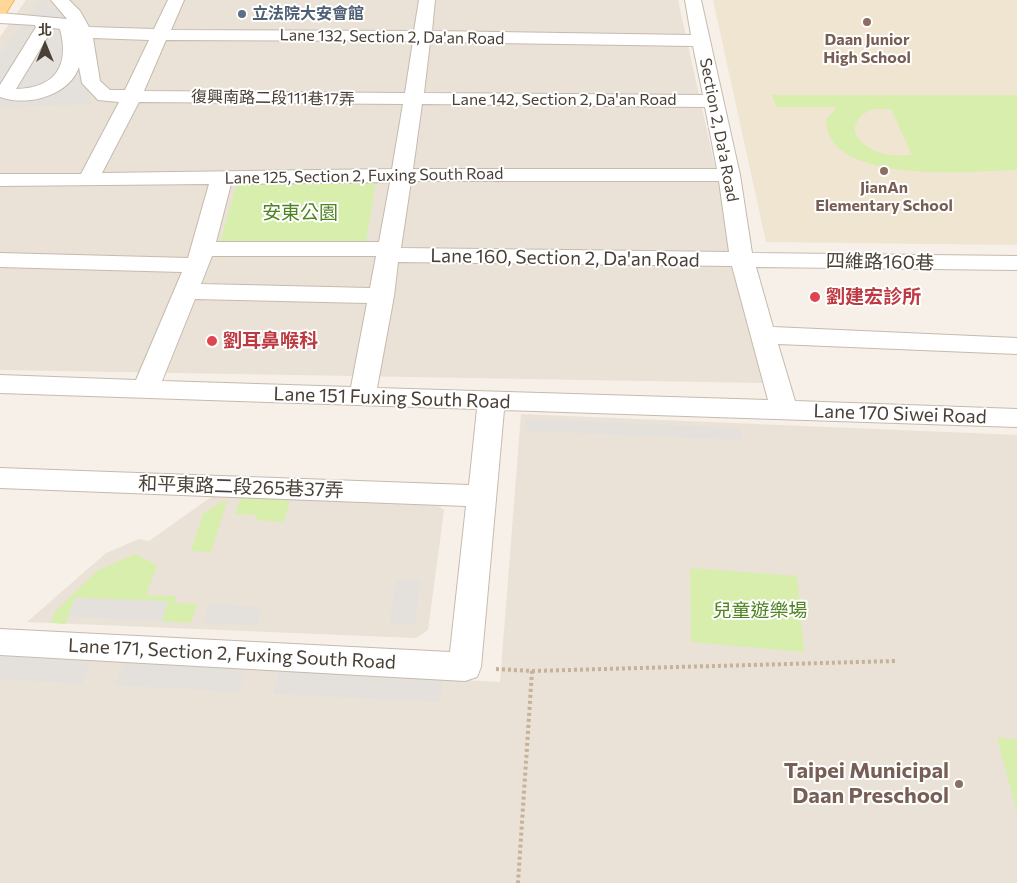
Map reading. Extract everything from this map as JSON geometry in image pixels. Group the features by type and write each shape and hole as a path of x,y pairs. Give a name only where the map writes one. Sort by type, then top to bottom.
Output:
{"main road":[{"path":"0,9 6,0"}],"street":[{"path":"59,0 74,15 83,32"},
{"path":"88,180 132,96 158,35 176,0"},
{"path":"362,397 382,296 414,100 427,0"},
{"name":"Section 2, Da'a Road","path":"693,0 729,175 742,260 784,410"},
{"path":"0,18 43,22"},
{"name":"Lane 132, Section 2, Da'an Road","path":"83,32 158,35 422,36 701,41"},
{"name":"復興南路二段111巷17弄","path":"83,32 91,83 105,96 414,100"},
{"name":"Lane 142, Section 2, Da'an Road","path":"414,100 714,101"},
{"name":"Lane 125, Section 2, Fuxing South Road","path":"0,180 401,174 729,175"},
{"path":"146,388 200,256 222,178"},
{"name":"Lane 160, Section 2, Da'an Road","path":"0,260 388,252 742,260"},
{"name":"四維路160巷","path":"742,260 1017,263"},
{"path":"186,291 382,296"},
{"path":"763,336 1017,346"},
{"name":"Lane 151 Fuxing South Road","path":"0,384 491,402 784,410"},
{"path":"464,667 491,402"},
{"name":"Lane 170 Siwei Road","path":"784,410 1017,418"},
{"name":"和平東路二段265巷37弄","path":"0,478 482,496"},
{"name":"Lane 171, Section 2, Fuxing South Road","path":"0,642 464,667"}],"path":[{"path":"464,667 532,671 895,661"},
{"path":"518,883 532,671"}],"shaded area":[{"path":"26,0 678,0 763,383 0,370 0,37"},
{"path":"39,0 43,0 73,24 92,104 0,108 0,55"},
{"name":"JianAn Elementary School","path":"713,0 1017,0 1017,245 766,242"},
{"path":"521,414 1017,435 1017,883 0,883 0,656 500,682"},
{"path":"526,419 740,428 742,440 525,431"},
{"path":"221,490 429,500 444,510 428,630 416,638 27,622 106,553 139,539 149,541"},
{"path":"396,581 421,581 415,624 389,623"},
{"path":"75,598 168,601 162,621 68,617"},
{"path":"209,604 262,607 257,625 203,623"},
{"path":"0,656 91,661 82,684 0,679"},
{"path":"123,663 245,669 239,692 115,685"},
{"path":"279,671 443,679 440,702 273,694"}],"green space":[{"path":"772,95 1017,95 1017,170 937,172 905,170 875,165 850,156 833,141 826,120 837,107 776,107","holes":["872,109 891,109 912,155 888,155 878,152 869,148 857,136 856,123 862,116"]},
{"name":"安東公園","path":"376,181 366,243 220,243 237,183"},
{"path":"241,498 290,500 284,522 256,520 257,515 235,514"},
{"path":"223,501 227,501 211,552 191,551 203,514"},
{"path":"135,554 157,565 146,595 176,596 175,603 197,604 191,623 162,621 168,602 75,598 65,624 51,623 55,612 97,571"},
{"name":"兒童遊樂場","path":"690,568 797,576 804,652 691,642"},
{"path":"997,738 1017,739 1017,812"}],"place":[{"name":"立法院大安會館","path":"242,14"},
{"name":"Daan Junior High School","path":"867,22"},
{"name":"JianAn Elementary School","path":"884,171"},
{"name":"劉建宏診所","path":"815,297"},
{"name":"劉耳鼻喉科","path":"212,341"},
{"name":"Taipei Municipal Daan Preschool","path":"959,784"}]}
